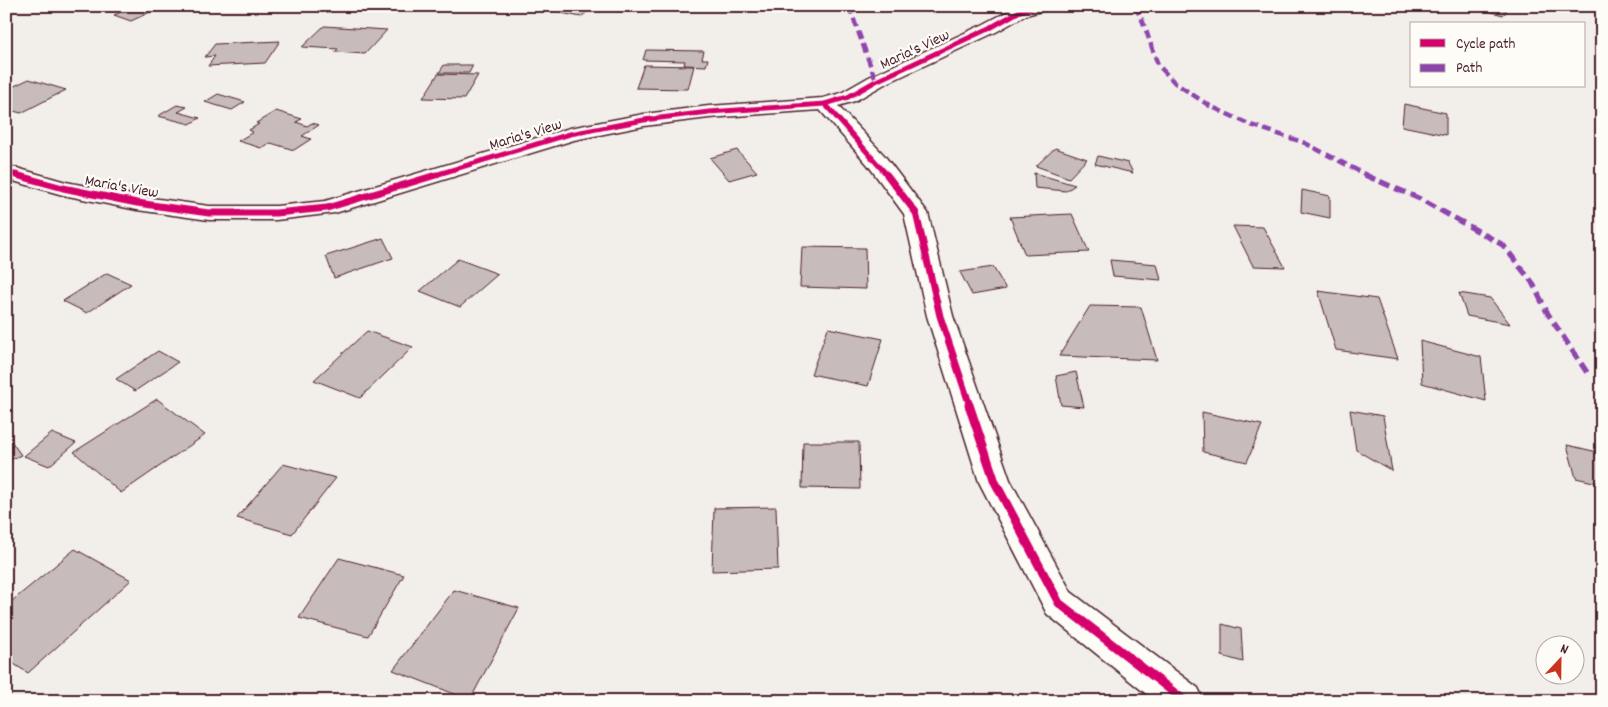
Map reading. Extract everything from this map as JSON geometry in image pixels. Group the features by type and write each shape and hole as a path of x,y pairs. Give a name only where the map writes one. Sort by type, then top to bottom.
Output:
{"street":[{"name":"Maria's View","path":"6,172 63,188 137,203 209,213 276,213 327,208 570,134 644,120 709,112 824,104 848,97 876,81 990,28 1020,11 1039,6"},
{"path":"824,104 876,160 916,213 940,316 995,482 1059,603 1185,701"}],"building":[{"path":"134,6 163,6 131,21 114,15"},
{"path":"570,6 594,6 581,17 561,13"},
{"path":"700,6 742,6 742,8 699,9"},
{"path":"1488,6 1507,11 1503,15 1484,10"},
{"path":"324,26 387,30 365,54 335,52 338,49 302,47"},
{"path":"280,41 265,63 208,66 215,56 205,57 215,44"},
{"path":"646,50 704,51 702,59 708,59 706,66 684,65 685,61 643,60"},
{"path":"444,65 473,65 469,73 439,73"},
{"path":"644,65 694,66 688,89 636,88"},
{"path":"438,74 478,75 464,99 423,98"},
{"path":"29,79 66,90 21,113 6,109 6,90"},
{"path":"218,94 245,102 232,110 205,102"},
{"path":"1404,104 1446,113 1446,135 1402,126"},
{"path":"177,105 187,107 178,112 200,118 190,124 158,116"},
{"path":"276,111 302,119 296,122 307,126 312,123 319,125 302,136 311,139 294,150 271,143 261,148 238,141 253,132 249,130 259,124 256,123"},
{"path":"1055,148 1087,159 1069,178 1036,166"},
{"path":"737,150 757,172 729,180 710,158"},
{"path":"1098,156 1128,163 1133,173 1095,164"},
{"path":"1034,173 1075,185 1066,191 1035,188"},
{"path":"1302,190 1330,196 1330,218 1301,212"},
{"path":"1072,214 1089,252 1025,255 1010,217"},
{"path":"1233,226 1263,227 1285,267 1253,266"},
{"path":"383,238 393,258 334,278 326,256"},
{"path":"802,247 865,248 866,289 800,287"},
{"path":"458,259 498,274 460,307 420,291"},
{"path":"1110,260 1157,264 1161,280 1113,276"},
{"path":"993,267 1006,289 972,295 960,272"},
{"path":"107,273 131,284 87,313 63,301"},
{"path":"1318,291 1377,299 1398,359 1336,350"},
{"path":"1459,293 1490,298 1510,324 1467,316"},
{"path":"1090,306 1141,307 1157,360 1059,356"},
{"path":"828,328 883,339 868,386 811,374"},
{"path":"367,331 413,347 360,398 314,380"},
{"path":"1420,341 1481,357 1486,401 1422,383"},
{"path":"158,351 178,362 135,391 116,379"},
{"path":"1076,372 1084,407 1061,405 1056,376"},
{"path":"157,399 205,435 121,493 74,452"},
{"path":"1350,410 1383,416 1392,471 1356,450"},
{"path":"1202,412 1262,425 1247,462 1203,452"},
{"path":"52,433 76,443 49,466 24,456"},
{"path":"6,434 21,455 6,462"},
{"path":"803,442 859,442 860,489 802,488"},
{"path":"1567,445 1602,453 1602,484 1576,478"},
{"path":"283,464 336,478 292,534 237,518"},
{"path":"776,507 778,569 712,571 714,508"},
{"path":"75,549 131,580 28,673 6,659 6,606"},
{"path":"339,558 404,575 368,636 299,618"},
{"path":"454,590 519,608 470,700 393,670"},
{"path":"1222,624 1241,629 1243,662 1222,656"}],"marked path":[{"path":"849,6 876,81"},
{"path":"1135,6 1143,22 1158,65 1175,83 1210,106 1251,125 1305,143 1361,173 1420,199 1503,245 1532,282 1548,314 1588,374"}],"cycle path":[{"path":"6,172 63,188 137,203 209,213 276,213 327,208 570,134 644,120 709,112 825,104 848,97 876,81 990,28 1020,11 1039,6"},
{"path":"825,104 876,160 916,213 940,316 995,482 1059,603 1185,701"}]}
